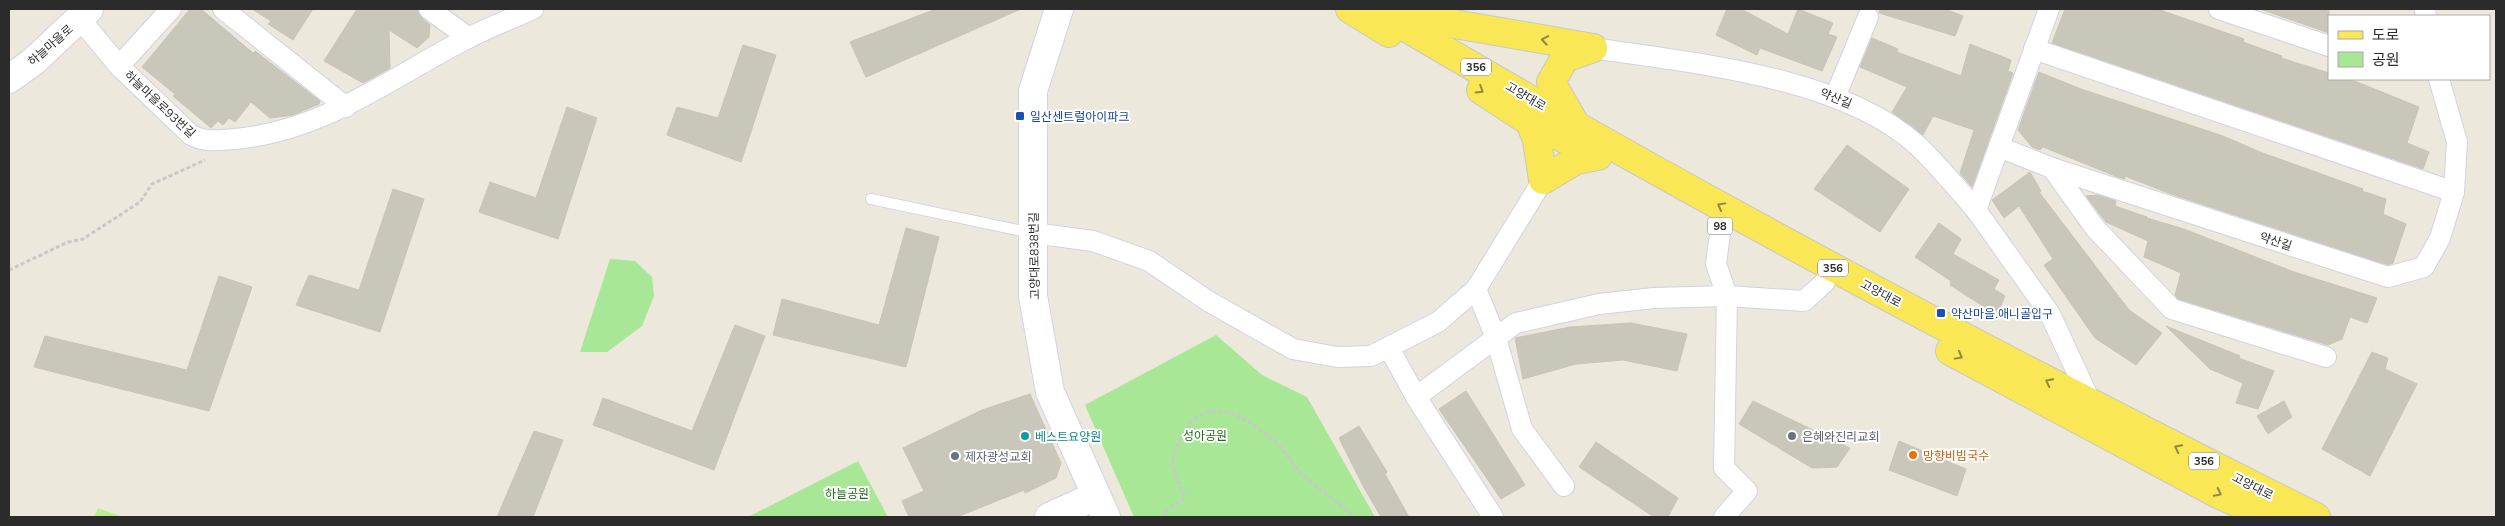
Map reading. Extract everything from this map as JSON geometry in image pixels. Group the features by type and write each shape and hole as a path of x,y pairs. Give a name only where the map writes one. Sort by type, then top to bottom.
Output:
{"main road":[{"name":"고양대로","path":"1350,9 1530,122 1598,156 1721,226 1825,282 2095,417 2316,517"},
{"name":"고양대로","path":"1377,10 1576,125 1838,270 2095,417 2216,493 2269,517"},
{"path":"1377,10 1593,48"},
{"path":"1576,125 1551,82 1565,58 1593,48"},
{"path":"1530,122 1537,140 1543,180 1576,160 1598,156"}],"street":[{"name":"하늘마을로93번길","path":"119,66 171,9"},
{"path":"223,9 346,107"},
{"path":"429,9 469,38"},
{"name":"하늘마을로93번길","path":"80,12 119,66 191,135 203,141 247,138 301,126 346,107 469,38 533,9"},
{"name":"고양대로838번길","path":"1059,9 1033,91 1033,296 1050,392 1101,507"},
{"path":"1976,210 2049,9"},
{"path":"2219,9 2328,46"},
{"name":"하늘마을로","path":"9,78 34,61 80,12"},
{"path":"1835,97 1868,17"},
{"name":"약산길","path":"1593,48 1773,79 1835,97 1885,122 1916,144 1976,210 2050,314 2095,417"},
{"path":"2034,49 2454,192"},
{"name":"약산길","path":"1999,147 2052,168 2388,277 2424,268 2440,238 2454,192 2457,142 2435,80"},
{"path":"2052,168 2096,228 2172,310 2326,357"},
{"path":"1033,233 1093,241 1148,261 1208,301 1293,349 1337,357 1371,356 1438,322 1476,290 1543,180"},
{"path":"1721,226 1716,264 1727,296 1724,468 1747,491 1724,517"},
{"path":"1416,397 1516,323 1599,304 1654,298 1727,296 1804,301 1825,282"},
{"path":"1476,290 1496,338 1522,429 1564,486"},
{"path":"1389,348 1416,397 1493,517"},
{"path":"1049,517 1101,507"}],"lane":[{"path":"871,199 1033,233"}],"path":[{"path":"9,270 68,242 83,239 140,202 152,184 208,158 203,141"},
{"path":"1166,517 1164,512 1185,498 1173,468 1173,450 1188,426 1204,412 1227,411 1244,418 1261,431 1280,447 1302,473 1340,503 1354,517"}],"green space":[{"path":"610,259 635,261 652,277 654,296 642,326 607,352 580,352"},
{"name":"성아공원","path":"1216,335 1262,375 1307,397 1375,517 1134,517 1085,405"},
{"name":"하늘공원","path":"858,461 888,517 749,517 750,516"},
{"path":"98,508 123,517 94,517"}],"building":[{"path":"190,9 201,9 253,53 255,51 320,101 319,104 293,115 270,118 251,102 235,122 229,118 223,125 218,121 211,128 173,96 175,94 142,67"},
{"path":"252,9 313,9 293,40 268,24 271,21"},
{"path":"357,9 417,9 422,18 430,25 429,37 417,48 389,30 390,68 363,83 324,61"},
{"path":"936,9 1021,9 866,77 850,42"},
{"path":"1727,9 1741,9 1788,34 1798,9 1833,23 1828,34 1837,37 1822,71 1760,48 1757,55 1716,35"},
{"path":"1880,9 1945,9 1963,16 1955,36 1879,13"},
{"path":"2065,9 2157,9 2244,39 2243,42 2282,56 2281,58 2328,73 2328,80 2357,82 2419,107 2407,143 2429,152 2423,169 2052,43"},
{"path":"2329,9 2328,33 2263,10"},
{"path":"1872,38 1898,49 1897,52 1961,76 1970,44 2011,60 2008,71 2013,73 1972,187 1960,173 1974,130 1933,116 1923,135 1892,112 1907,87 1860,67"},
{"path":"743,45 776,55 741,162 667,135 677,107 718,118"},
{"path":"2039,72 2081,89 2223,136 2260,152 2386,199 2383,214 2406,224 2393,263 2388,265 2171,194 2125,176 2125,179 2118,177 2043,147 2040,150 2032,147 2018,130"},
{"path":"567,107 597,118 558,239 479,212 490,182 536,198"},
{"path":"1847,145 1909,189 1880,232 1814,189"},
{"path":"2030,172 2041,191 2039,192 2129,310 2162,333 2136,365 2095,338 2044,265 2053,259 2019,206 2004,218 1992,200"},
{"path":"393,189 424,199 380,332 296,305 309,275 359,290"},
{"path":"2097,195 2116,201 2115,206 2147,218 2184,229 2294,272 2377,298 2367,323 2350,317 2342,339 2328,345 2178,299 2175,295 2181,273 2144,257 2148,241 2106,222 2086,196"},
{"path":"1939,223 1961,239 1953,254 1999,280 1994,289 2005,296 1997,315 1950,285 1951,281 1915,257"},
{"path":"906,228 939,237 906,367 773,335 782,299 879,325"},
{"path":"219,276 252,287 209,411 34,367 45,336 187,370"},
{"path":"1631,323 1687,334 1677,371 1623,360 1576,364 1523,379 1515,338 1570,327"},
{"path":"735,325 765,336 714,470 593,425 603,398 692,431"},
{"path":"2166,326 2274,371 2258,409 2236,403 2243,383 2210,369"},
{"path":"2372,352 2388,358 2385,369 2417,384 2370,476 2322,449"},
{"path":"1466,391 1525,485 1501,499 1439,409"},
{"name":"제자광성교회","path":"1030,394 1061,463 1056,478 1025,493 1024,490 957,517 909,517 902,501 924,491 903,448 982,410"},
{"name":"은혜와진리교회","path":"1753,401 1850,448 1837,467 1812,468 1739,424"},
{"path":"2284,401 2292,417 2268,434 2257,416"},
{"path":"1359,426 1387,472 1385,474 1409,517 1381,517 1363,486 1339,438"},
{"path":"534,431 563,440 533,517 497,517"},
{"name":"망향비빔국수","path":"1899,441 1966,469 1957,496 1889,470"},
{"path":"1596,442 1678,498 1668,517 1654,517 1579,467"}],"place":[{"name":"일산센트럴아이파크","path":"1020,116"},
{"name":"약산마을.애니골입구","path":"1941,313"},
{"name":"베스트요양원","path":"1025,436"},
{"name":"은혜와진리교회","path":"1792,436"},
{"name":"망향비빔국수","path":"1913,455"},
{"name":"제자광성교회","path":"955,456"}]}
